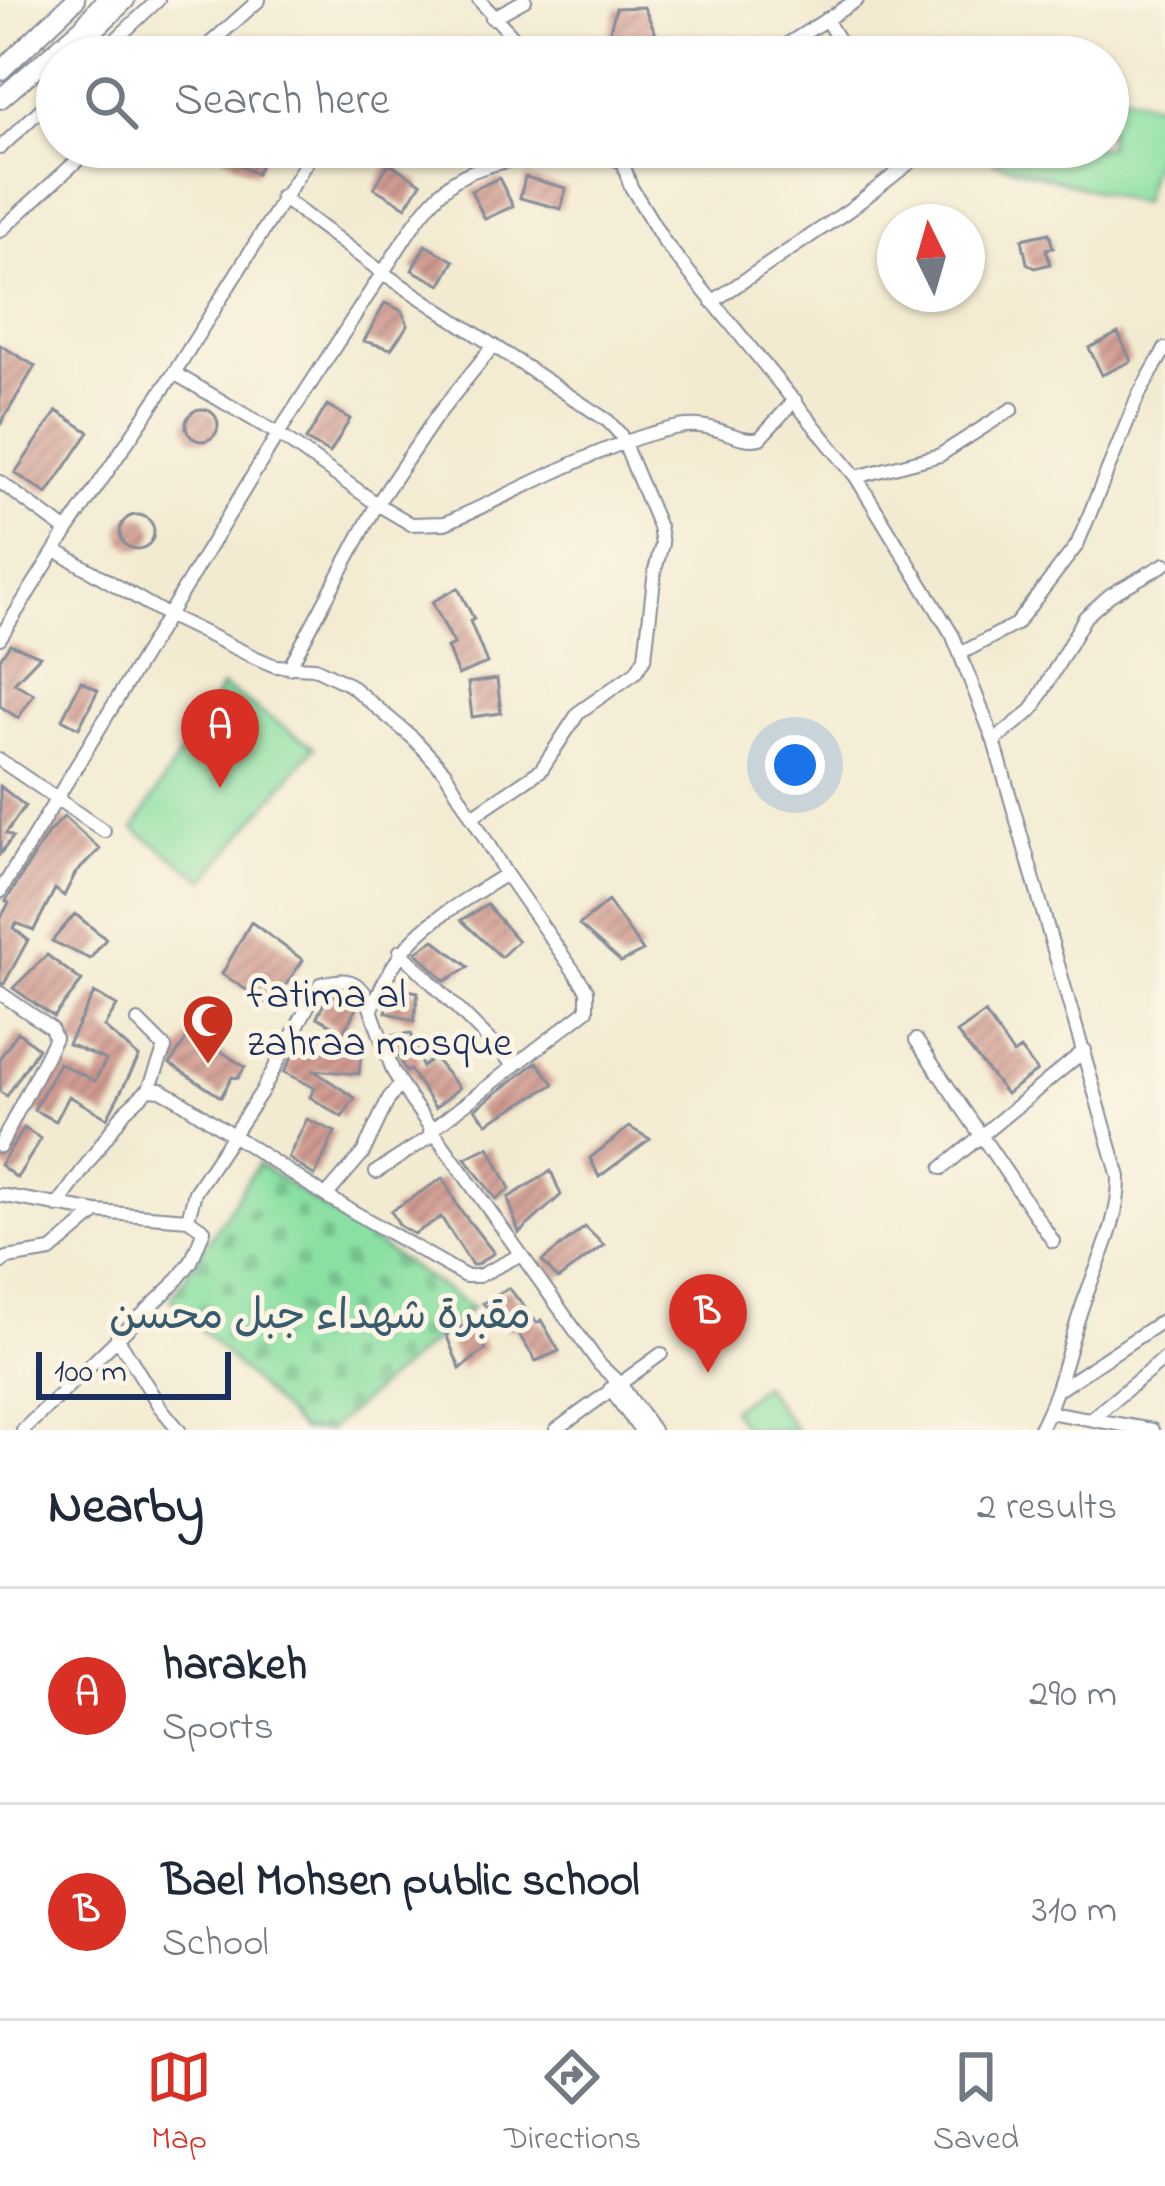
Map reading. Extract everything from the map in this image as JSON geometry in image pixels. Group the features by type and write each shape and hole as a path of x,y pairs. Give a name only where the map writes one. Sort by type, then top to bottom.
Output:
{"highway":[{"path":"37,36 75,0"},
{"path":"73,36 105,0"},
{"path":"87,36 125,0"},
{"path":"0,71 36,37"},
{"path":"0,99 36,68"},
{"path":"0,111 36,81"}],"street":[{"path":"119,36 158,0"},
{"path":"219,36 260,0"},
{"path":"479,0 510,36"},
{"path":"492,18 525,0"},
{"path":"800,36 857,0"},
{"path":"826,19 836,36"},
{"path":"0,148 36,114"},
{"path":"0,231 69,168"},
{"path":"0,638 174,374 301,168"},
{"path":"0,892 278,434 424,210 455,180 487,168"},
{"path":"625,168 647,216 856,477 929,592 960,654 994,741 1116,1160 1119,1193 1115,1221 1058,1390 1039,1430"},
{"path":"712,302 903,168"},
{"path":"281,197 383,273 608,421 624,444 662,536 645,657 636,672 580,712 541,770 474,814"},
{"path":"289,668 377,504 436,417 493,346"},
{"path":"960,654 1016,624 1078,545 1138,396 1165,350"},
{"path":"174,374 278,434 411,524 445,523 624,444 684,425 708,425 753,441 766,434 795,400"},
{"path":"856,477 940,455 1012,409"},
{"path":"0,482 67,531"},
{"path":"55,550 264,662 315,668 350,685 431,756 474,814 506,874 587,990 587,1010 376,1172"},
{"path":"994,741 1032,710 1085,617 1110,595 1165,564"},
{"path":"0,760 104,831"},
{"path":"372,1009 400,952 448,911 506,874"},
{"path":"400,952 515,1066"},
{"path":"188,1219 195,1192 320,984 339,979 358,984 400,1084 616,1389 640,1430"},
{"path":"0,993 51,1028 55,1038 0,1146"},
{"path":"57,1206 124,1111 149,1089 165,1048 138,1022"},
{"path":"916,1040 1053,1241"},
{"path":"942,1168 1085,1050"},
{"path":"326,1196 363,1153 388,1098 400,1084"},
{"path":"149,1089 179,1100 326,1196 465,1276 479,1276 520,1255"},
{"path":"0,1195 97,1212 188,1219 204,1230 191,1262 153,1306 23,1430"},
{"path":"0,1263 50,1251 97,1212"},
{"path":"1058,1390 1165,1319"},
{"path":"117,1337 179,1430"},
{"path":"556,1430 661,1354"},
{"path":"1092,1418 1165,1358"},
{"path":"616,1389 653,1430"},
{"path":"1049,1412 1152,1430"}],"green space":[{"path":"1129,96 1165,107 1165,122 1141,204 1015,168 1129,168"},
{"path":"222,686 314,747 205,880 134,829"},
{"name":"مقبرة شهداء جبل محسن","path":"258,1164 472,1308 329,1430 301,1430 171,1299"},
{"path":"762,1385 796,1430 745,1430 731,1409"}],"building":[{"path":"644,7 657,36 608,36 616,8"},
{"path":"386,168 397,168 421,183 406,207 374,188"},
{"path":"525,177 566,188 561,209 520,198"},
{"path":"499,178 513,206 485,219 471,191"},
{"path":"1049,233 1050,264 1035,268 1027,263 1022,239"},
{"path":"425,245 454,261 441,285 412,270"},
{"path":"385,303 402,311 408,325 391,349 364,341"},
{"path":"1118,333 1131,361 1102,375 1089,348"},
{"path":"0,345 35,366 0,425"},
{"path":"327,405 350,419 330,453 306,440"},
{"path":"202,409 213,414 218,425 213,436 202,441 191,436 186,425 191,414"},
{"path":"57,411 89,432 47,494 15,473"},
{"path":"137,515 149,520 154,532 149,544 137,549 125,544 120,532 125,520"},
{"path":"458,588 474,619 470,621 487,663 458,675 447,647 454,644 432,602"},
{"path":"10,644 40,656 14,683 34,694 18,718 0,706 0,659"},
{"path":"497,679 501,713 472,717 468,683"},
{"path":"81,681 98,690 79,728 62,719"},
{"path":"0,786 25,806 6,833 13,837 0,854"},
{"path":"64,817 100,849 75,874 64,896 55,889 34,930 16,923 13,928 28,940 4,984 0,983 0,919 6,901 48,833"},
{"path":"608,901 643,951 621,962 579,925"},
{"path":"487,905 518,941 501,957 461,920"},
{"path":"75,914 106,939 90,959 52,941"},
{"path":"251,922 303,960 271,1006 222,974"},
{"path":"434,940 469,967 445,981 416,952"},
{"path":"47,955 82,981 54,1017 13,988"},
{"path":"393,987 418,992 414,1021 386,1012"},
{"path":"94,993 117,1006 104,1027 139,1057 107,1118 69,1096 56,1121 34,1110 59,1063 95,1081 106,1060 68,1044"},
{"path":"329,993 357,1006 340,1040 362,1042 359,1074 313,1070 355,1098 342,1117 310,1097 315,1088 284,1072 303,1037 333,1052 335,1027 317,1017"},
{"path":"985,1013 1013,1054 1020,1049 1037,1071 1006,1094 957,1033"},
{"path":"18,1032 38,1048 7,1096 0,1092 0,1058"},
{"name":"fatima al zahraa mosque","path":"191,1032 245,1067 238,1078 232,1077 221,1097 170,1064"},
{"path":"411,1033 422,1067 434,1058 459,1088 435,1108 410,1070 406,1072 391,1035"},
{"path":"537,1062 554,1084 487,1123 475,1109"},
{"path":"307,1119 335,1132 315,1176 288,1158"},
{"path":"629,1127 650,1139 599,1177 590,1158"},
{"path":"24,1128 41,1139 17,1178 0,1165"},
{"path":"489,1147 510,1189 496,1199 465,1158"},
{"path":"551,1171 561,1195 519,1233 508,1198"},
{"path":"443,1178 458,1207 494,1253 476,1265 441,1217 414,1234 400,1226 391,1211"},
{"path":"585,1227 604,1245 558,1279 542,1261"},
{"path":"509,1288 537,1323 541,1320 559,1351 536,1361 514,1327 510,1331 483,1303"},
{"path":"471,1323 486,1349 460,1369 446,1334"}],"place":[{"name":"harakeh","path":"220,788"},
{"name":"fatima al zahraa mosque","path":"208,1066"},
{"name":"Bael Mohsen public school","path":"708,1373"}]}
